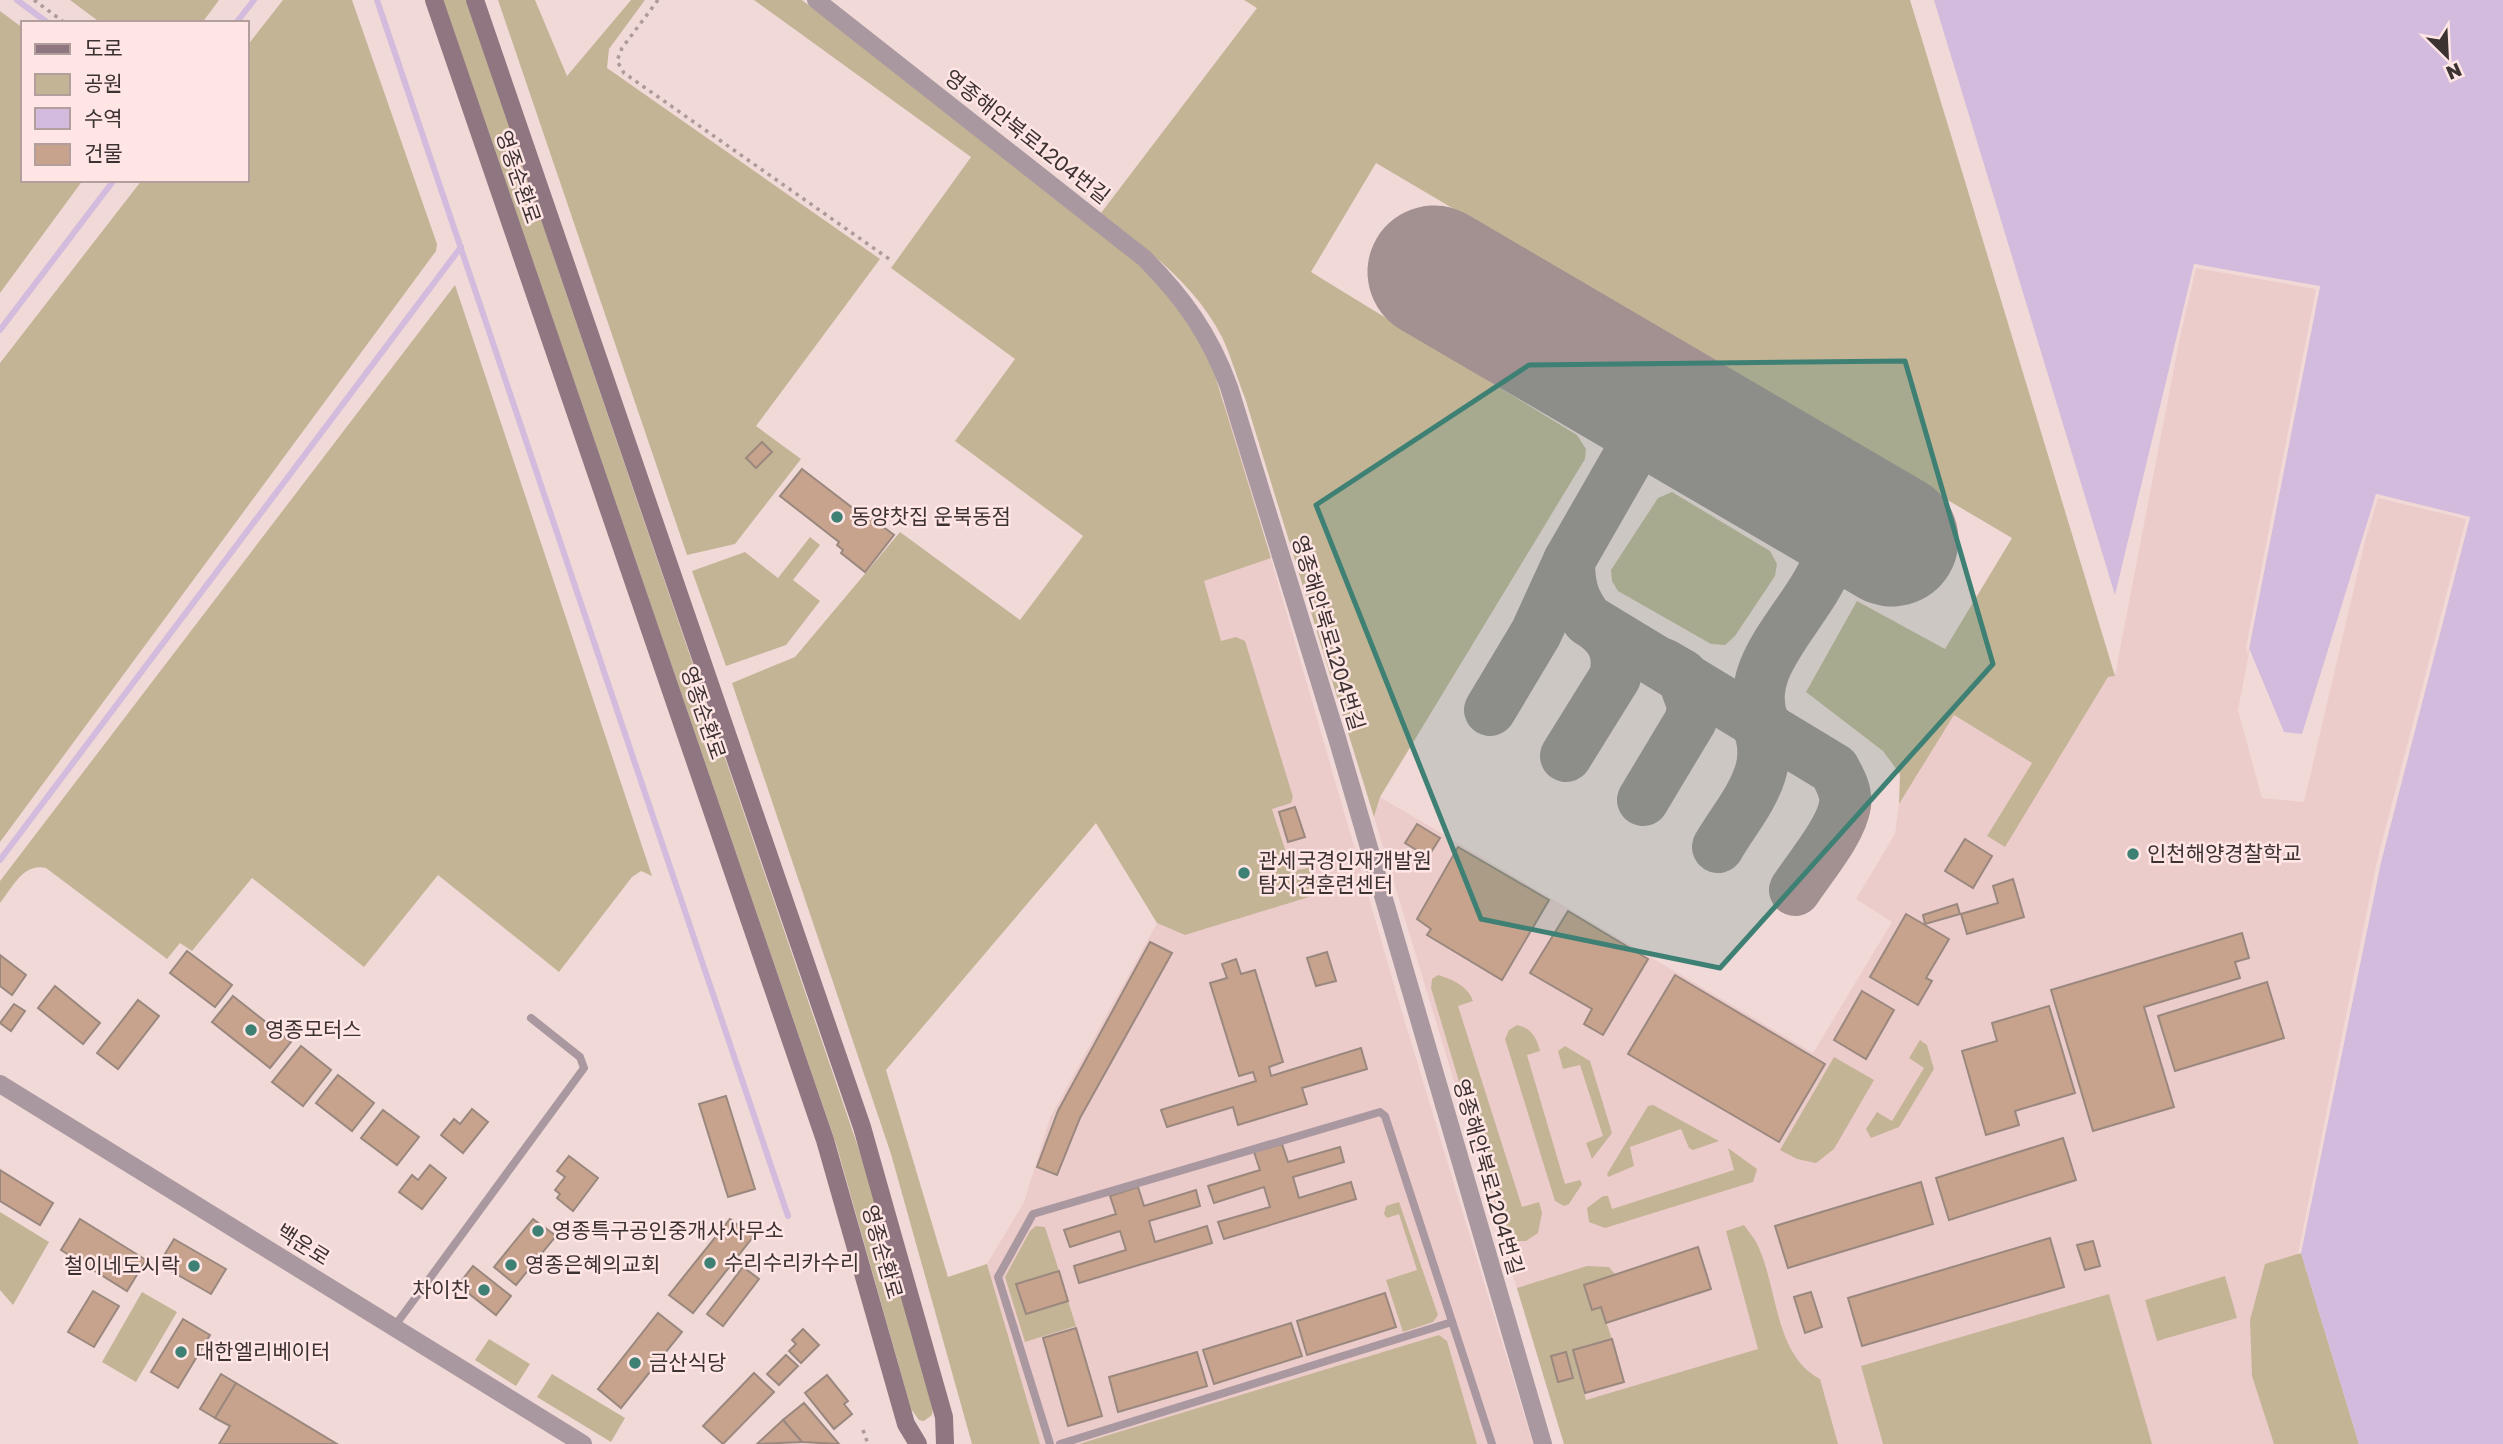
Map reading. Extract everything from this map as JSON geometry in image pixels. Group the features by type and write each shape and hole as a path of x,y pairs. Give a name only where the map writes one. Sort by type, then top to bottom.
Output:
{"main road":[{"name":"영종순환로","path":"434,0 825,1140 906,1424 918,1444"},
{"name":"영종순환로","path":"475,0 862,1126 944,1417 945,1444"}],"street":[{"name":"영종해안북로1204번길","path":"816,0 1144,258 1188,306 1206,332 1229,387 1338,738 1543,1444"},
{"name":"백운로","path":"0,1084 583,1444"}],"lane":[{"path":"394,1327 584,1068 580,1057 531,1018"},
{"path":"1050,1444 998,1277 1033,1214 1380,1112 1385,1116 1492,1444"},
{"path":"1060,1444 1452,1322"}],"path":[{"path":"34,0 62,21"},
{"path":"658,0 622,48 617,61 624,73 892,261"},
{"path":"863,1430 868,1444"}],"highlighted area":[{"path":"1905,361 1993,664 1720,968 1481,919 1316,505 1529,365"}],"shaded area":[{"name":"인천해양경찰학교","path":"2194,264 2320,286 2238,710 2262,798 2304,802 2376,494 2470,517 2301,1253 2359,1444 1564,1444 1374,817 1380,797 1813,1053 1892,922 1856,899 1895,834 1899,804 1954,715 2032,763 1987,836 2004,846 2108,677 2115,675"},
{"name":"관세국경인재개발원 탐지견훈련센터","path":"1225,400 1399,1002 1533,1444 1040,1444 987,1264 1024,1202 1050,1118 1157,923 1085,804"}],"green space":[{"path":"70,0 219,0 203,21 98,21"},
{"path":"283,0 352,0 437,244 436,251 0,842 0,363 140,182 248,182 248,45"},
{"path":"443,0 466,0 871,1185 933,1408 932,1415 924,1421 919,1420 911,1409 837,1147"},
{"path":"498,0 535,0 567,76 631,0 645,0 609,49 607,68 880,259 756,426 801,459 735,544 687,555"},
{"path":"754,0 802,0 1132,258 1164,289 1209,356 1271,558 1204,581 1221,641 1236,637 1245,641 1293,797 1291,803 1272,809 1292,871 1313,867 1322,893 1185,935 1157,923 1096,823 886,1070 948,1277 987,1264 1040,1444 972,1444 891,1154 732,683 795,657 900,532 1020,620 1083,536 955,441 1015,359 891,268 971,157"},
{"path":"1244,0 1910,0 2115,676 2108,677 2005,847 1987,836 2032,763 1954,715 1899,804 1900,774 1883,751 1806,692 1857,601 1945,649 2012,538 1376,163 1311,272 1577,435 1586,449 1585,459 1380,797 1374,817 1245,398 1222,337 1198,300 1168,268 1101,213 1257,8"},
{"path":"0,11 21,27 21,182 82,182 0,293"},
{"path":"455,285 652,876 641,871 632,877 559,972 438,875 364,967 252,878 192,951 180,943 167,959 46,868 38,867 25,873 0,903 0,881"},
{"path":"1672,492 1770,551 1777,564 1775,576 1735,636 1725,645 1711,644 1618,591 1612,581 1611,570 1658,498"},
{"path":"810,537 820,545 793,580 820,601 786,645 726,666 692,571 745,552 778,578"},
{"path":"1438,975 1463,987 1473,1001 1458,1006 1522,1207 1539,1202 1542,1213 1538,1233 1526,1241 1513,1241 1504,1232 1431,988 1432,979"},
{"path":"1517,1025 1530,1031 1539,1046 1540,1051 1527,1055 1565,1184 1580,1180 1582,1184 1569,1204 1564,1206 1555,1201 1505,1039 1509,1030"},
{"path":"1920,1040 1927,1045 1934,1069 1899,1127 1871,1138 1866,1129 1877,1112 1892,1121 1924,1068 1909,1058"},
{"path":"1565,1046 1590,1061 1612,1133 1592,1159 1586,1143 1603,1136 1580,1065 1563,1069 1558,1051"},
{"path":"1834,1057 1874,1080 1834,1149 1816,1163 1797,1159 1780,1150"},
{"path":"1653,1105 1719,1141 1693,1150 1689,1148 1681,1129 1630,1147 1634,1166 1608,1177 1607,1174 1648,1106"},
{"path":"1728,1148 1757,1169 1753,1182 1605,1228 1589,1222 1587,1208 1603,1196 1608,1196 1612,1209 1734,1170"},
{"path":"1399,1202 1438,1315 1433,1322 1403,1332 1386,1280 1417,1270 1399,1214 1387,1218 1384,1214 1386,1206"},
{"path":"0,1212 49,1242 13,1305 0,1290"},
{"path":"1744,1225 1759,1248 1786,1338 1805,1368 1820,1379 1838,1444 1564,1444 1517,1288 1587,1266 1609,1267 1615,1274 1584,1285 1592,1309 1601,1307 1612,1339 1573,1350 1586,1400 1758,1349 1726,1231"},
{"path":"1036,1226 1045,1227 1059,1271 1017,1284 1026,1313 1068,1301 1076,1326 1025,1342 1005,1277 1030,1231"},
{"path":"2301,1253 2359,1444 2274,1444 2252,1376 2250,1320 2265,1264"},
{"path":"2225,1276 2237,1318 2157,1341 2145,1300"},
{"path":"142,1292 177,1312 136,1382 102,1362"},
{"path":"2109,1294 2152,1444 1883,1444 1861,1366"},
{"path":"1439,1335 1447,1341 1477,1444 1079,1444"},
{"path":"489,1339 530,1364 516,1386 475,1360"},
{"path":"552,1374 625,1418 611,1442 537,1397"}],"water":[{"path":"1934,0 2503,0 2503,1444 2359,1444 2301,1253 2381,862 2470,517 2376,494 2302,734 2284,732 2249,648 2320,287 2194,264 2115,595"}],"pier":[{"path":"2194,264 2320,286 2248,654 2246,647 2316,289 2196,268 2179,342"},
{"path":"2376,494 2470,517 2381,862 2301,1253 2298,1254 2377,861 2466,519 2378,498 2365,542"}],"building":[{"path":"762,442 772,452 756,468 746,458"},
{"path":"802,469 867,519 869,516 894,535 865,572 841,553 843,550 837,545 839,542 780,496"},
{"path":"1295,807 1305,837 1288,842 1279,812"},
{"path":"1417,824 1440,838 1428,857 1405,843"},
{"path":"1965,839 1992,856 1973,888 1945,871"},
{"path":"1458,847 1549,900 1502,980 1427,935 1431,929 1417,919"},
{"path":"2013,879 2024,917 1967,934 1961,914 1998,903 1993,886"},
{"path":"1957,904 1960,914 1925,924 1923,915"},
{"path":"1568,911 1648,959 1603,1035 1584,1024 1592,1009 1530,973"},
{"path":"1906,914 1949,939 1926,978 1932,981 1918,1005 1870,977"},
{"path":"2242,933 2249,958 2235,962 2240,978 2144,1007 2174,1107 2093,1131 2051,990"},
{"path":"1150,942 1172,953 1080,1118 1057,1175 1037,1167 1058,1111"},
{"path":"187,951 232,985 215,1007 170,973"},
{"path":"1327,952 1336,981 1316,986 1307,958"},
{"path":"0,955 26,975 12,995 0,986"},
{"path":"1236,959 1241,974 1255,970 1283,1062 1269,1067 1271,1076 1361,1048 1367,1069 1302,1088 1307,1104 1238,1125 1233,1107 1167,1127 1161,1110 1256,1081 1253,1072 1239,1076 1210,983 1227,978 1222,964"},
{"path":"1675,975 1825,1064 1779,1142 1628,1054"},
{"path":"2267,982 2284,1038 2175,1071 2158,1016"},
{"path":"55,986 100,1023 83,1044 38,1008"},
{"path":"1862,991 1894,1010 1866,1059 1834,1040"},
{"path":"233,996 291,1042 270,1068 212,1022"},
{"path":"138,1000 159,1016 118,1069 97,1053"},
{"path":"14,1004 25,1011 11,1031 0,1023"},
{"path":"2049,1006 2075,1093 2015,1111 2019,1125 1986,1135 1962,1051 1997,1041 1992,1023"},
{"path":"301,1046 331,1070 303,1106 272,1082"},
{"path":"338,1075 374,1103 352,1131 316,1103"},
{"path":"726,1096 755,1189 728,1197 699,1104"},
{"path":"472,1109 488,1122 463,1153 441,1135 454,1119 460,1124"},
{"path":"383,1110 419,1137 397,1165 361,1138"},
{"path":"2063,1138 2076,1180 1949,1220 1936,1178"},
{"path":"1282,1144 1288,1162 1340,1147 1344,1162 1293,1177 1299,1198 1351,1182 1356,1199 1224,1239 1218,1222 1270,1207 1264,1187 1214,1203 1208,1186 1260,1170 1254,1152"},
{"path":"569,1156 598,1178 573,1211 557,1198 560,1194 555,1190 565,1177 557,1171"},
{"path":"430,1165 446,1178 422,1209 399,1192 412,1175 418,1180"},
{"path":"0,1170 53,1203 40,1225 0,1201"},
{"path":"1921,1182 1933,1224 1788,1268 1775,1226"},
{"path":"1138,1187 1144,1206 1196,1190 1200,1206 1149,1221 1155,1242 1207,1226 1212,1243 1079,1283 1074,1266 1126,1250 1120,1231 1070,1247 1064,1230 1116,1214 1110,1196"},
{"path":"80,1219 146,1260 127,1291 61,1250"},
{"path":"533,1219 556,1236 516,1285 494,1267"},
{"path":"730,1219 753,1237 693,1313 669,1295"},
{"path":"2050,1238 2064,1287 1862,1346 1848,1298"},
{"path":"174,1239 226,1269 211,1294 159,1264"},
{"path":"2093,1241 2100,1266 2085,1270 2077,1245"},
{"path":"1698,1247 1711,1289 1606,1323 1601,1307 1592,1310 1584,1285"},
{"path":"473,1266 511,1296 496,1315 458,1285"},
{"path":"743,1267 759,1279 723,1326 707,1314"},
{"path":"1059,1271 1068,1301 1026,1314 1016,1284"},
{"path":"93,1291 119,1306 94,1347 68,1332"},
{"path":"1811,1292 1822,1327 1805,1333 1794,1297"},
{"path":"1385,1293 1396,1327 1307,1355 1297,1321"},
{"path":"658,1313 682,1332 621,1408 598,1389"},
{"path":"183,1319 210,1335 178,1388 151,1372"},
{"path":"1291,1323 1302,1356 1214,1384 1203,1350"},
{"path":"1076,1328 1102,1416 1068,1426 1043,1338"},
{"path":"803,1329 819,1345 801,1363 789,1351 796,1344 792,1340"},
{"path":"1612,1339 1624,1382 1585,1393 1573,1350"},
{"path":"1197,1352 1207,1386 1118,1412 1109,1377"},
{"path":"1566,1352 1573,1378 1558,1382 1551,1356"},
{"path":"786,1355 798,1366 779,1385 767,1374"},
{"path":"754,1373 774,1392 723,1444 703,1426"},
{"path":"221,1374 236,1383 215,1418 200,1409"},
{"path":"827,1375 848,1401 844,1404 852,1414 834,1429 805,1393"},
{"path":"236,1383 337,1444 219,1444 230,1426 215,1418"},
{"path":"804,1403 839,1444 802,1442 783,1420"},
{"path":"783,1420 802,1442 757,1444"}],"waterway":[{"path":"17,0 45,21"},
{"path":"238,21 254,0"},
{"path":"377,0 788,1216"},
{"path":"0,330 112,182"},
{"path":"0,860 461,247"}],"taxiway":[{"path":"1490,710 1536,633 1569,561 1659,404"},
{"path":"1764,724 1759,695 1765,668 1816,587 1829,559 1833,531 1825,501"},
{"path":"1569,561 1573,593 1588,620 1834,769 1845,795 1842,815 1838,826 1795,890"},
{"path":"1566,756 1615,677 1617,667 1615,651 1608,637 1588,620"},
{"path":"1643,800 1691,720 1693,705 1682,675 1663,664"},
{"path":"1718,847 1756,786 1761,770 1764,753 1754,718"}],"runway":[{"path":"1434,272 1892,540"}],"place":[{"name":"동양찻집 운북동점","path":"837,517"},
{"name":"인천해양경찰학교","path":"2133,854"},
{"name":"관세국경인재개발원 탐지견훈련센터","path":"1244,873"},
{"name":"영종모터스","path":"251,1030"},
{"name":"영종특구공인중개사사무소","path":"538,1231"},
{"name":"수리수리카수리","path":"710,1263"},
{"name":"영종은혜의교회","path":"511,1265"},
{"name":"철이네도시락","path":"194,1266"},
{"name":"차이찬","path":"484,1290"},
{"name":"대한엘리베이터","path":"181,1352"},
{"name":"금산식당","path":"635,1363"}]}
